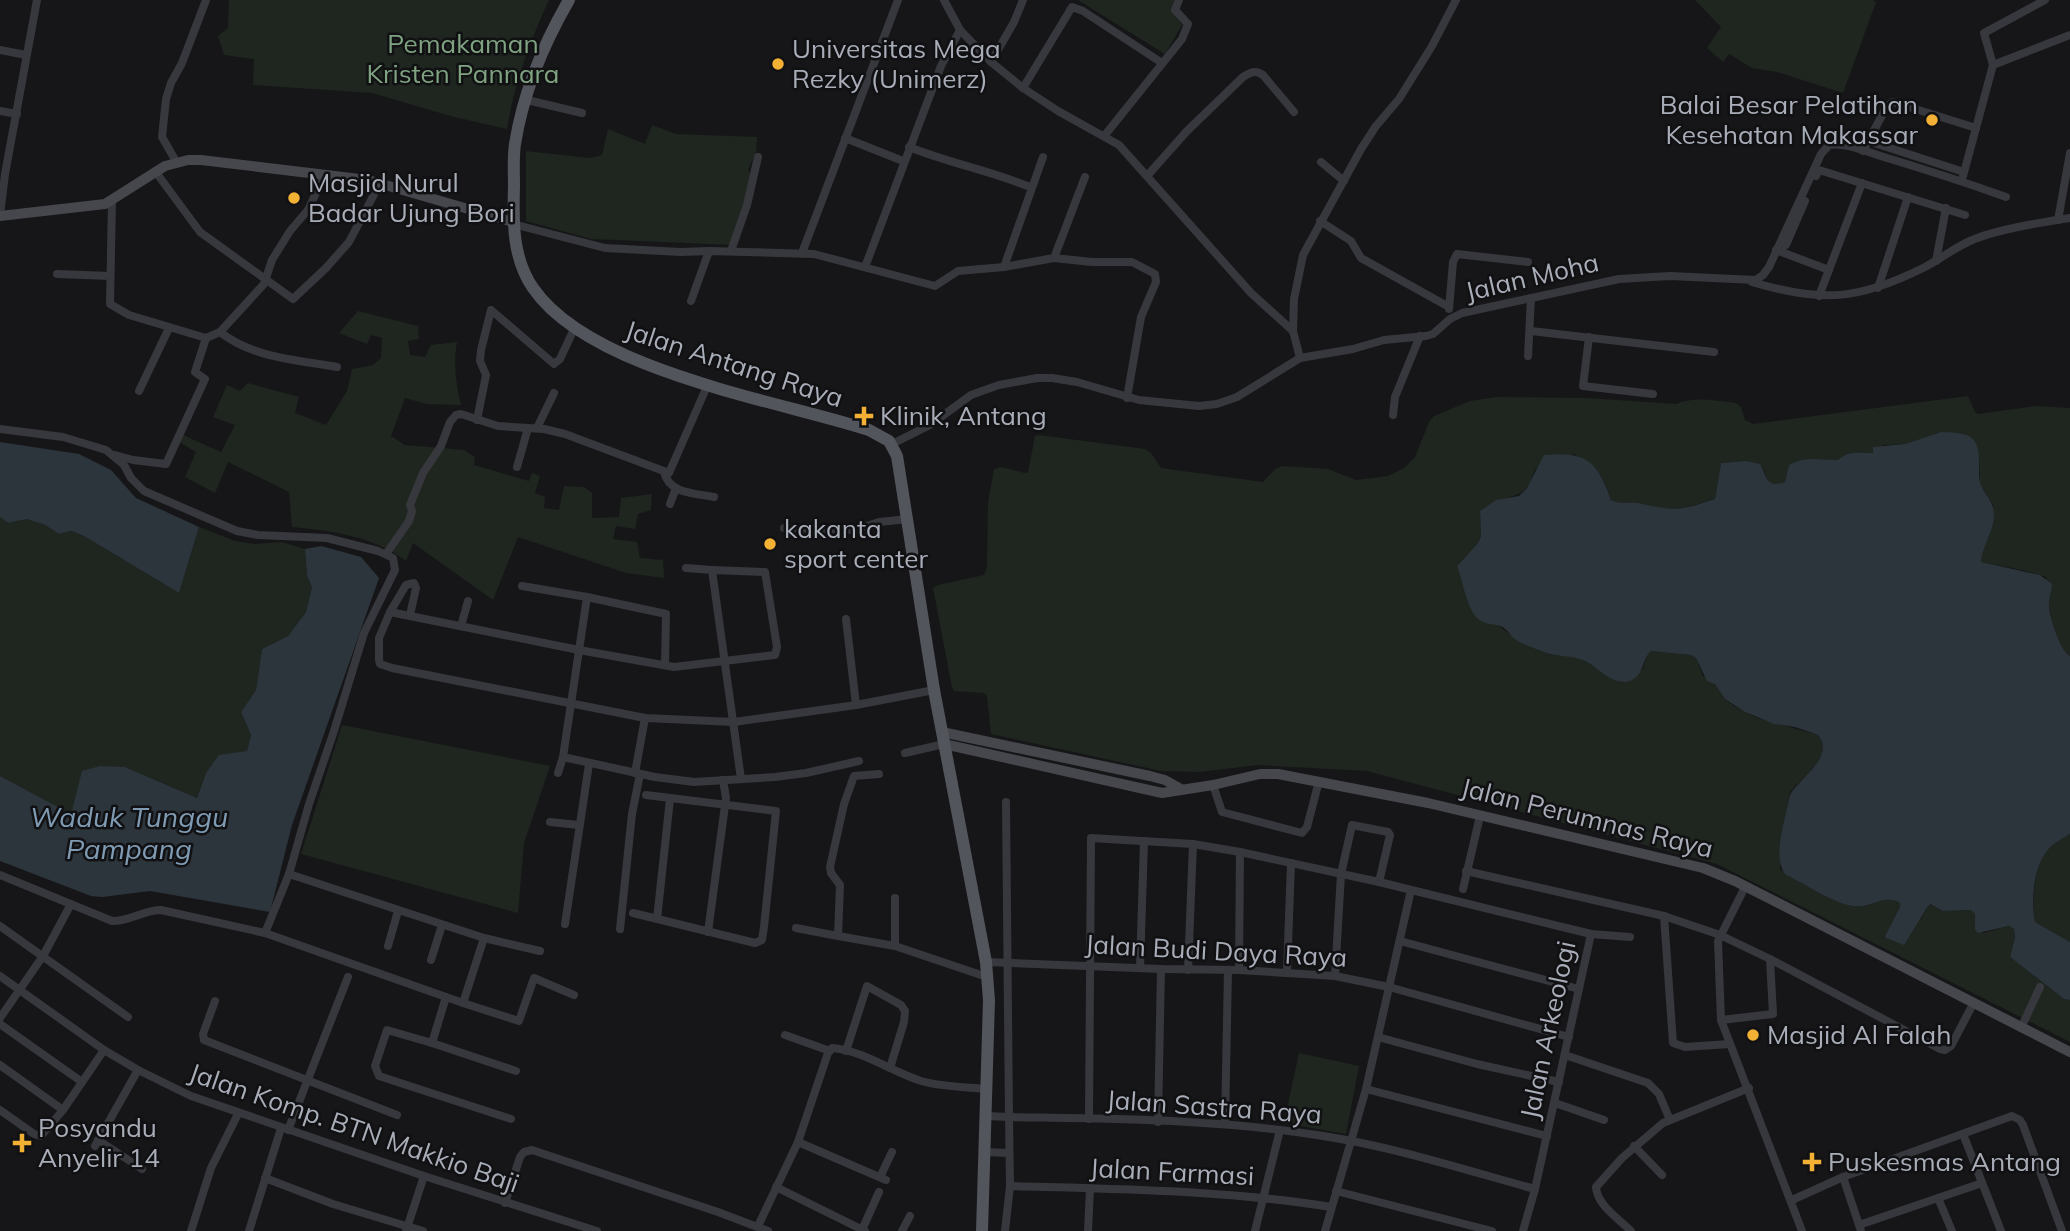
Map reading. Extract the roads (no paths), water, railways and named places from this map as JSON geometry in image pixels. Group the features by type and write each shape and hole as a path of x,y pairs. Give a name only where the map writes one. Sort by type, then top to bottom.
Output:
{"main road":[{"name":"Jalan Antang Raya","path":"569,0 544,51 515,143 513,223 516,243 532,286 544,302 575,328 607,347 708,384 869,430 892,444"},
{"path":"892,444 897,456 934,690 986,962 989,1000 982,1231"}],"street":[{"path":"37,0 17,114 2,173 0,216 42,213 112,201 155,171 177,163 201,160 380,183 605,248 802,253 935,286 958,271 1004,267 1054,258 1132,262 1156,274 1156,282 1141,317 1127,398"},
{"path":"177,163 162,137 166,99 206,0"},
{"path":"802,253 898,0"},
{"path":"944,0 960,30 991,62 1058,111 1119,145 1251,293 1293,331"},
{"path":"991,62 1023,0"},
{"path":"1105,135 1182,39 1188,27 1175,10 1179,0"},
{"path":"1300,358 1293,331 1299,265 1320,221 1376,126 1399,99 1432,46 1456,0"},
{"path":"1963,176 1993,65 1984,33 2046,0"},
{"path":"1023,88 1072,7 1083,11 1162,63"},
{"path":"865,267 944,57 960,30"},
{"path":"1993,65 2070,35"},
{"path":"0,50 26,55"},
{"path":"1147,176 1187,131 1251,72 1257,71 1263,75 1294,112"},
{"path":"527,100 582,113"},
{"path":"1863,151 1887,106 1893,102 1976,128"},
{"path":"0,111 17,114"},
{"path":"845,138 903,161"},
{"path":"1868,141 1963,176 2006,197"},
{"path":"1749,281 1763,275 1825,149 1834,144 1963,176"},
{"path":"909,147 1030,187"},
{"path":"2057,220 2070,153"},
{"path":"731,251 747,205 758,157"},
{"path":"1004,267 1030,187 1043,157"},
{"path":"1321,162 1344,181"},
{"path":"1777,249 1786,245 1819,170 1965,215"},
{"path":"155,171 200,232 292,299 296,299 349,242 380,183"},
{"path":"112,201 109,299 112,306 169,328 206,338 215,337 267,280 272,260 313,202 325,174"},
{"path":"1054,258 1085,177"},
{"path":"1819,296 1862,183"},
{"path":"1878,288 1908,197"},
{"path":"1936,261 1946,208"},
{"name":"Jalan Moha","path":"892,444 930,425 971,395 1020,381 1052,378 1077,382 1127,398 1186,405 1217,404 1237,397 1300,358 1384,340 1433,334 1450,319 1462,313 1619,279 1647,276 1711,277 1749,281 1794,293 1848,296 1878,288 1936,261 1970,241 2070,218"},
{"path":"1320,221 1351,241 1361,258 1449,307"},
{"path":"1777,249 1829,270"},
{"path":"691,301 709,251"},
{"path":"1450,319 1453,262 1457,254 1528,262"},
{"path":"57,274 110,276"},
{"path":"1528,356 1531,298"},
{"path":"477,420 486,374 480,361 490,312 493,310 550,364 557,364 575,328"},
{"path":"139,391 169,328"},
{"path":"1531,331 1714,352"},
{"path":"220,332 247,348 283,358 337,367"},
{"path":"1393,415 1395,397 1420,336"},
{"path":"1589,337 1583,386 1653,394"},
{"path":"0,429 63,437 114,455 166,464 205,379 195,372 206,338"},
{"path":"386,554 409,521 410,505 418,482 441,446 450,422 456,415 461,414 498,426 533,428 596,445 669,472 708,384"},
{"path":"517,467 533,428 554,393"},
{"path":"114,455 137,485 151,495 237,531 258,535 327,538 393,558 395,570 364,633 289,874 265,933"},
{"path":"664,472 667,483 676,488 714,497"},
{"path":"670,504 676,488"},
{"path":"785,528 855,530 879,522 908,519"},
{"path":"390,612 665,665 685,667 773,656 777,653 765,572 686,568"},
{"path":"712,570 741,779"},
{"path":"410,615 416,588 414,583 406,585 379,638 377,650 380,664 570,705 645,718 734,722 856,705 934,690"},
{"path":"522,586 666,614 665,665"},
{"path":"558,773 587,597"},
{"path":"461,626 468,601"},
{"path":"846,619 856,705"},
{"path":"620,929 645,718"},
{"path":"905,753 943,738"},
{"name":"Jalan Perumnas Raya","path":"943,738 1162,793 1260,774 1278,774 1428,803 1703,867 2070,1052"},
{"path":"562,760 588,771 724,783 741,779 806,774 859,761"},
{"path":"565,924 588,771"},
{"path":"838,936 840,885 830,867 844,804 854,776 879,774"},
{"path":"1213,785 1222,812 1302,833 1307,827 1319,781"},
{"path":"708,932 726,802 724,783"},
{"path":"633,913 758,943 762,940 764,927 777,813 775,810 726,802 646,795"},
{"path":"657,919 670,799"},
{"path":"1005,1231 1010,1186 1006,802"},
{"path":"1462,889 1480,816"},
{"path":"550,822 579,825"},
{"path":"1335,976 1340,874 1354,825 1388,832 1390,835 1379,882"},
{"name":"Jalan Arkeologi","path":"1088,966 1091,838 1193,844 1240,852 1379,882 1591,934 1555,1103 1523,1231"},
{"path":"1140,968 1144,841"},
{"path":"1188,970 1193,844"},
{"path":"1239,970 1240,852"},
{"path":"1287,972 1291,863"},
{"path":"1466,871 1664,916 1720,935 1940,1049 1945,1050 1951,1046 1973,1004"},
{"path":"289,874 484,938 540,951"},
{"path":"0,875 112,921 131,919 149,910 161,910 265,933 519,1021 534,978 574,995"},
{"path":"1745,887 1720,935 1718,953 1721,1020 1802,1231"},
{"path":"1325,1231 1366,1089 1411,890"},
{"path":"895,898 895,946"},
{"path":"0,1018 43,956 71,904"},
{"path":"388,946 398,911"},
{"path":"1664,916 1673,1043 1685,1047 1729,1044"},
{"path":"431,960 442,925"},
{"path":"0,926 128,1017"},
{"path":"796,928 895,946 987,978"},
{"path":"1591,934 1630,937"},
{"path":"463,1003 484,938"},
{"path":"1399,941 1579,989"},
{"path":"1721,1020 1773,1014 1770,959"},
{"name":"Jalan Budi Daya Raya","path":"986,962 1239,970 1335,976 1389,987 1569,1037"},
{"path":"1088,966 1089,1119"},
{"path":"1158,1122 1161,969"},
{"path":"1225,1124 1228,970"},
{"name":"Jalan Komp. BTN Makkio Baji","path":"0,976 104,1050 191,1096 505,1203 597,1231"},
{"path":"250,1231 265,1178 308,1080 348,977"},
{"path":"846,1051 867,986 901,1005 905,1011 890,1068"},
{"path":"2021,1028 2040,987"},
{"path":"432,1043 446,997"},
{"path":"215,1001 203,1034 204,1040 397,1115"},
{"path":"0,1024 82,1082"},
{"path":"510,1119 379,1076 374,1066 387,1030 516,1072"},
{"path":"785,1035 830,1051"},
{"path":"1378,1037 1559,1083"},
{"path":"505,1203 520,1157 524,1152 532,1150 764,1229 776,1187 798,1142 830,1051 834,1048 928,1082 987,1089"},
{"path":"0,1110 39,1136 63,1110 104,1050"},
{"path":"1565,1055 1648,1083 1659,1094 1670,1120"},
{"path":"0,1065 63,1110"},
{"path":"138,1070 97,1143 142,1169"},
{"path":"1631,1231 1601,1202 1597,1196 1597,1186 1634,1146 1663,1123 1749,1088"},
{"path":"1366,1089 1547,1136"},
{"path":"1555,1103 1604,1121"},
{"path":"191,1231 211,1168 238,1114"},
{"name":"Jalan Sastra Raya","path":"986,1116 1225,1124 1280,1130 1381,1147 1535,1189"},
{"path":"1792,1200 1843,1177 2012,1116 2020,1120 2062,1231"},
{"path":"1255,1231 1280,1130"},
{"path":"1963,1134 2001,1231"},
{"path":"798,1142 883,1179 892,1152"},
{"path":"1634,1146 1662,1175"},
{"path":"984,1152 1009,1153"},
{"path":"407,1229 424,1176"},
{"path":"1843,1177 1860,1228 1982,1183"},
{"path":"265,1178 407,1229 423,1231"},
{"name":"Jalan Farmasi","path":"1010,1186 1177,1190 1263,1197 1331,1207"},
{"path":"776,1187 864,1230 879,1192"},
{"path":"1088,1231 1090,1188"},
{"path":"1336,1191 1492,1231"},
{"path":"1938,1198 1952,1231"},
{"path":"902,1231 910,1216"},
{"path":"563,1231 566,1221"}],"water":[{"path":"1941,432 1967,435 1976,443 1978,449 1980,482 1994,510 1992,527 1981,562 2040,575 2052,584 2049,603 2051,618 2059,641 2070,656 2070,834 2052,846 2042,858 2034,885 2033,904 2035,922 2070,942 2070,1000 2064,999 2010,957 2015,937 2014,929 2009,926 1978,933 1975,930 1975,914 1971,910 1943,911 1931,904 1904,945 1885,936 1900,903 1888,900 1852,906 1827,897 1786,875 1782,868 1780,849 1789,798 1818,761 1822,744 1818,735 1795,727 1774,724 1745,712 1725,699 1715,684 1707,681 1696,658 1691,655 1651,651 1638,675 1624,682 1613,679 1582,660 1547,653 1522,643 1502,627 1484,623 1476,617 1467,600 1457,566 1481,536 1480,511 1496,500 1519,496 1527,488 1544,455 1570,455 1588,461 1601,476 1611,500 1676,509 1715,499 1721,463 1746,461 1760,464 1768,481 1779,484 1785,482 1789,465 1801,460 1838,460 1851,453 1873,453 1873,447 1905,444"},
{"path":"0,442 79,454 111,470 136,498 199,527 179,593 84,536 71,531 59,534 45,525 27,519 8,523 0,517"},
{"name":"Waduk Tunggu Pampang","path":"321,546 361,557 379,578 292,825 270,912 150,891 91,896 0,861 0,776 71,814 82,771 100,766 125,767 197,798 206,773 219,755 247,751 251,735 241,712 256,690 262,649 288,636 306,612 312,587 307,576 305,549"}],"place":[{"name":"Universitas Mega Rezky (Unimerz)","path":"778,64"},
{"name":"Balai Besar Pelatihan Kesehatan Makassar","path":"1932,120"},
{"name":"Masjid Nurul Badar Ujung Bori","path":"294,198"},
{"name":"Klinik, Antang","path":"864,416"},
{"name":"kakanta sport center","path":"770,544"},
{"name":"Masjid Al Falah","path":"1753,1035"},
{"name":"Posyandu Anyelir 14","path":"22,1143"},
{"name":"Puskesmas Antang","path":"1812,1162"}],"park label":[{"name":"Pemakaman Kristen Pannara","path":"463,59"}]}
